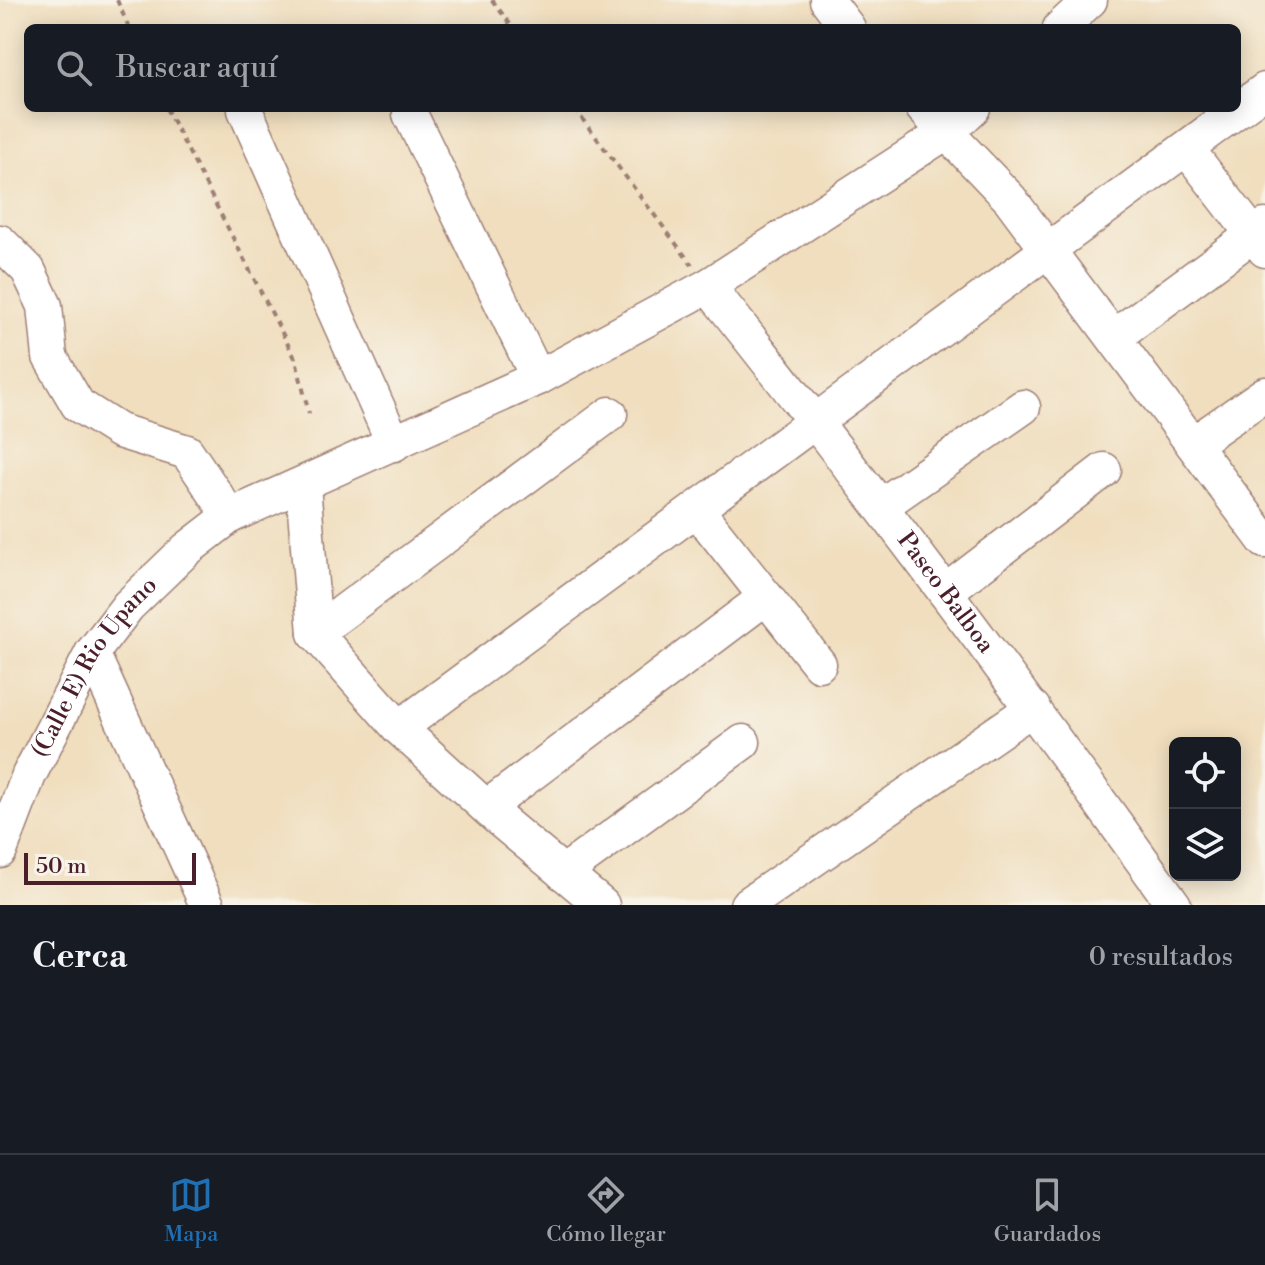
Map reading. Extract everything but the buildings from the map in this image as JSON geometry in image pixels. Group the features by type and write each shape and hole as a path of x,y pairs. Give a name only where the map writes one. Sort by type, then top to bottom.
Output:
{"street":[{"path":"827,0 845,24"},
{"path":"1064,24 1090,0"},
{"path":"1241,108 1265,90"},
{"path":"246,112 394,444"},
{"path":"936,112 960,119 1010,199 1265,541"},
{"path":"399,728 1236,112"},
{"path":"410,114 538,378"},
{"name":"(Calle E) Rio Upano","path":"0,851 29,775 92,653 128,606 186,550 230,516 538,378 708,286 960,119"},
{"path":"1114,337 1261,237 1187,149"},
{"path":"0,242 28,270 45,306 50,357 78,405 119,431 187,452 230,516"},
{"name":"Paseo Balboa","path":"708,286 881,506 1033,708 1174,905"},
{"path":"1193,444 1265,394"},
{"path":"881,506 1023,407"},
{"path":"315,633 610,414"},
{"path":"945,592 1104,470"},
{"path":"303,485 315,633 399,728 602,905"},
{"path":"697,510 819,664"},
{"path":"487,807 766,597"},
{"path":"92,653 207,905"},
{"path":"747,905 1033,708"},
{"path":"563,873 743,742"}],"path":[{"path":"117,0 127,24"},
{"path":"492,0 510,24"},
{"path":"168,112 296,360 309,414"},
{"path":"577,112 708,286"}]}
